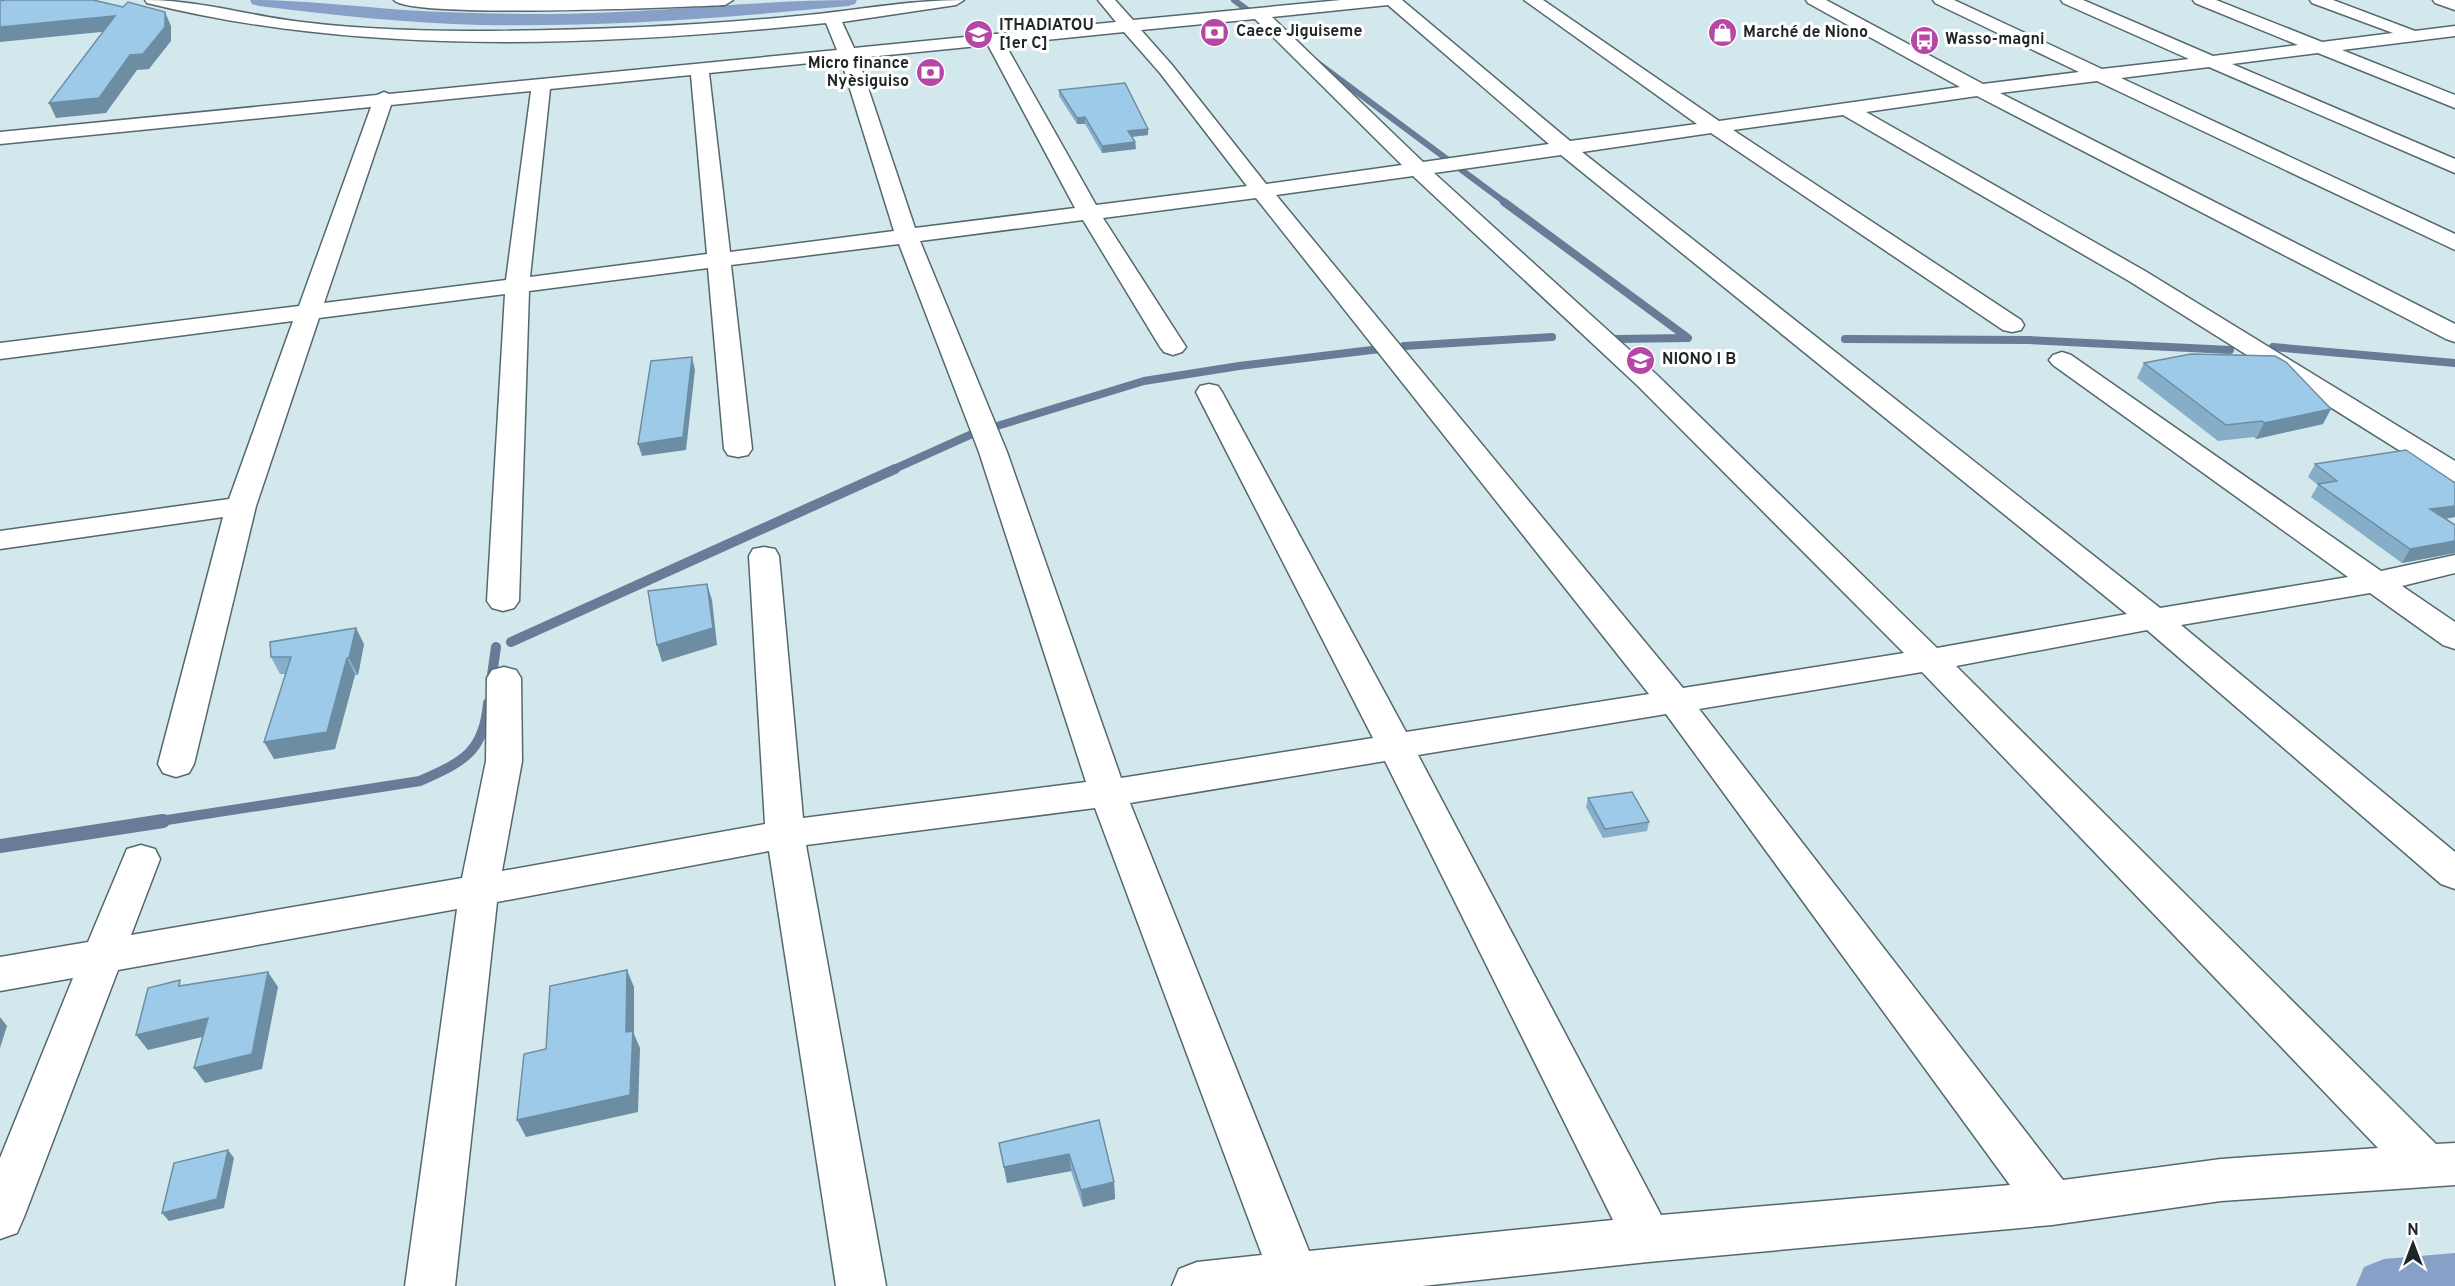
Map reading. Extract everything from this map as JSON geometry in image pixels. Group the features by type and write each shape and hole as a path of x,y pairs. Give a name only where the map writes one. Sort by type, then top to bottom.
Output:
{"street":[{"path":"153,0 266,22 354,32 455,35 570,35 674,30 831,17 957,0"},
{"path":"402,0 454,5 646,4 725,0"},
{"path":"1106,0 1166,69 1261,191 1674,701 2052,1203"},
{"path":"0,138 384,98 700,70 1392,0 1565,148 2154,619 2455,874"},
{"path":"1532,0 1715,127 2012,325"},
{"path":"1814,0 1980,90 2455,334"},
{"path":"1941,0 2455,243"},
{"path":"2069,0 2455,167"},
{"path":"2201,0 2455,102"},
{"path":"2318,0 2455,51"},
{"path":"2441,0 2455,5"},
{"path":"1259,13 1418,169 1647,380 2441,1165"},
{"path":"831,17 848,55 906,234 993,452 1108,793 1294,1275"},
{"path":"0,351 720,260 906,234 1261,191 1980,90 2455,31"},
{"path":"994,40 1088,211 1173,347"},
{"path":"700,70 738,449"},
{"path":"503,601 516,284 541,83"},
{"path":"176,764 241,506 384,98"},
{"path":"1847,109 2138,276 2455,473"},
{"path":"2062,360 2455,638"},
{"path":"1209,392 1395,746 1648,1239"},
{"path":"0,540 241,506"},
{"path":"764,556 785,834 861,1286"},
{"path":"0,974 785,834 1108,793 1930,660 2376,582 2455,564"},
{"path":"430,1286 479,890 504,761 504,678"},
{"path":"0,1217 141,859"},
{"path":"1197,1286 1648,1239 2052,1203 2221,1180 2441,1165"}],"building":[{"path":"93,0 123,7 128,2 165,12 165,27 143,54 130,55 99,98 49,103 115,16 0,27 0,1"},
{"path":"1125,83 1148,129 1128,131 1135,142 1102,146 1085,117 1077,118 1059,90"},
{"path":"2191,354 2275,356 2286,362 2331,409 2264,423 2262,421 2226,425 2144,363"},
{"path":"692,357 683,437 638,444 651,361"},
{"path":"2406,450 2455,483 2455,506 2430,509 2455,525 2455,541 2410,549 2318,484 2337,481 2315,464"},
{"path":"707,584 713,628 657,645 648,591"},
{"path":"356,628 327,732 264,742 291,657 271,657 270,642"},
{"path":"1632,792 1649,822 1605,829 1588,798"},
{"path":"627,970 626,1032 633,1031 630,1095 517,1120 524,1054 546,1049 550,986"},
{"path":"268,972 252,1054 194,1068 208,1018 136,1035 148,988 180,980 179,986"},
{"path":"1099,1120 1114,1182 1081,1190 1069,1154 1004,1167 999,1143"},
{"path":"228,1150 217,1199 162,1213 174,1163"}],"waterway":[{"path":"259,0 332,10 405,16 553,20 701,14 848,0"},
{"path":"1234,0 1257,17"},
{"path":"1315,61 1506,203"},
{"path":"1504,202 1688,338 1616,339"},
{"path":"1404,346 1552,337"},
{"path":"1845,339 2028,340 2230,350"},
{"path":"2273,347 2455,363"},
{"path":"997,426 1144,381 1239,366 1380,349"},
{"path":"892,470 972,434"},
{"path":"511,642 895,469"},
{"path":"491,682 496,647"},
{"path":"154,822 420,781 459,761 476,745 482,734 488,703"},
{"path":"0,846 163,821"},
{"path":"2384,1286 2455,1280"}],"place":[{"name":"Caece Jiguiseme","path":"1215,32"},
{"name":"Marché de Niono","path":"1722,33"},
{"name":"ITHADIATOU [1er C]","path":"978,35"},
{"name":"Wasso-magni","path":"1924,40"},
{"name":"Micro finance Nyèsiguiso","path":"930,73"},
{"name":"NIONO I B","path":"1641,360"}]}
